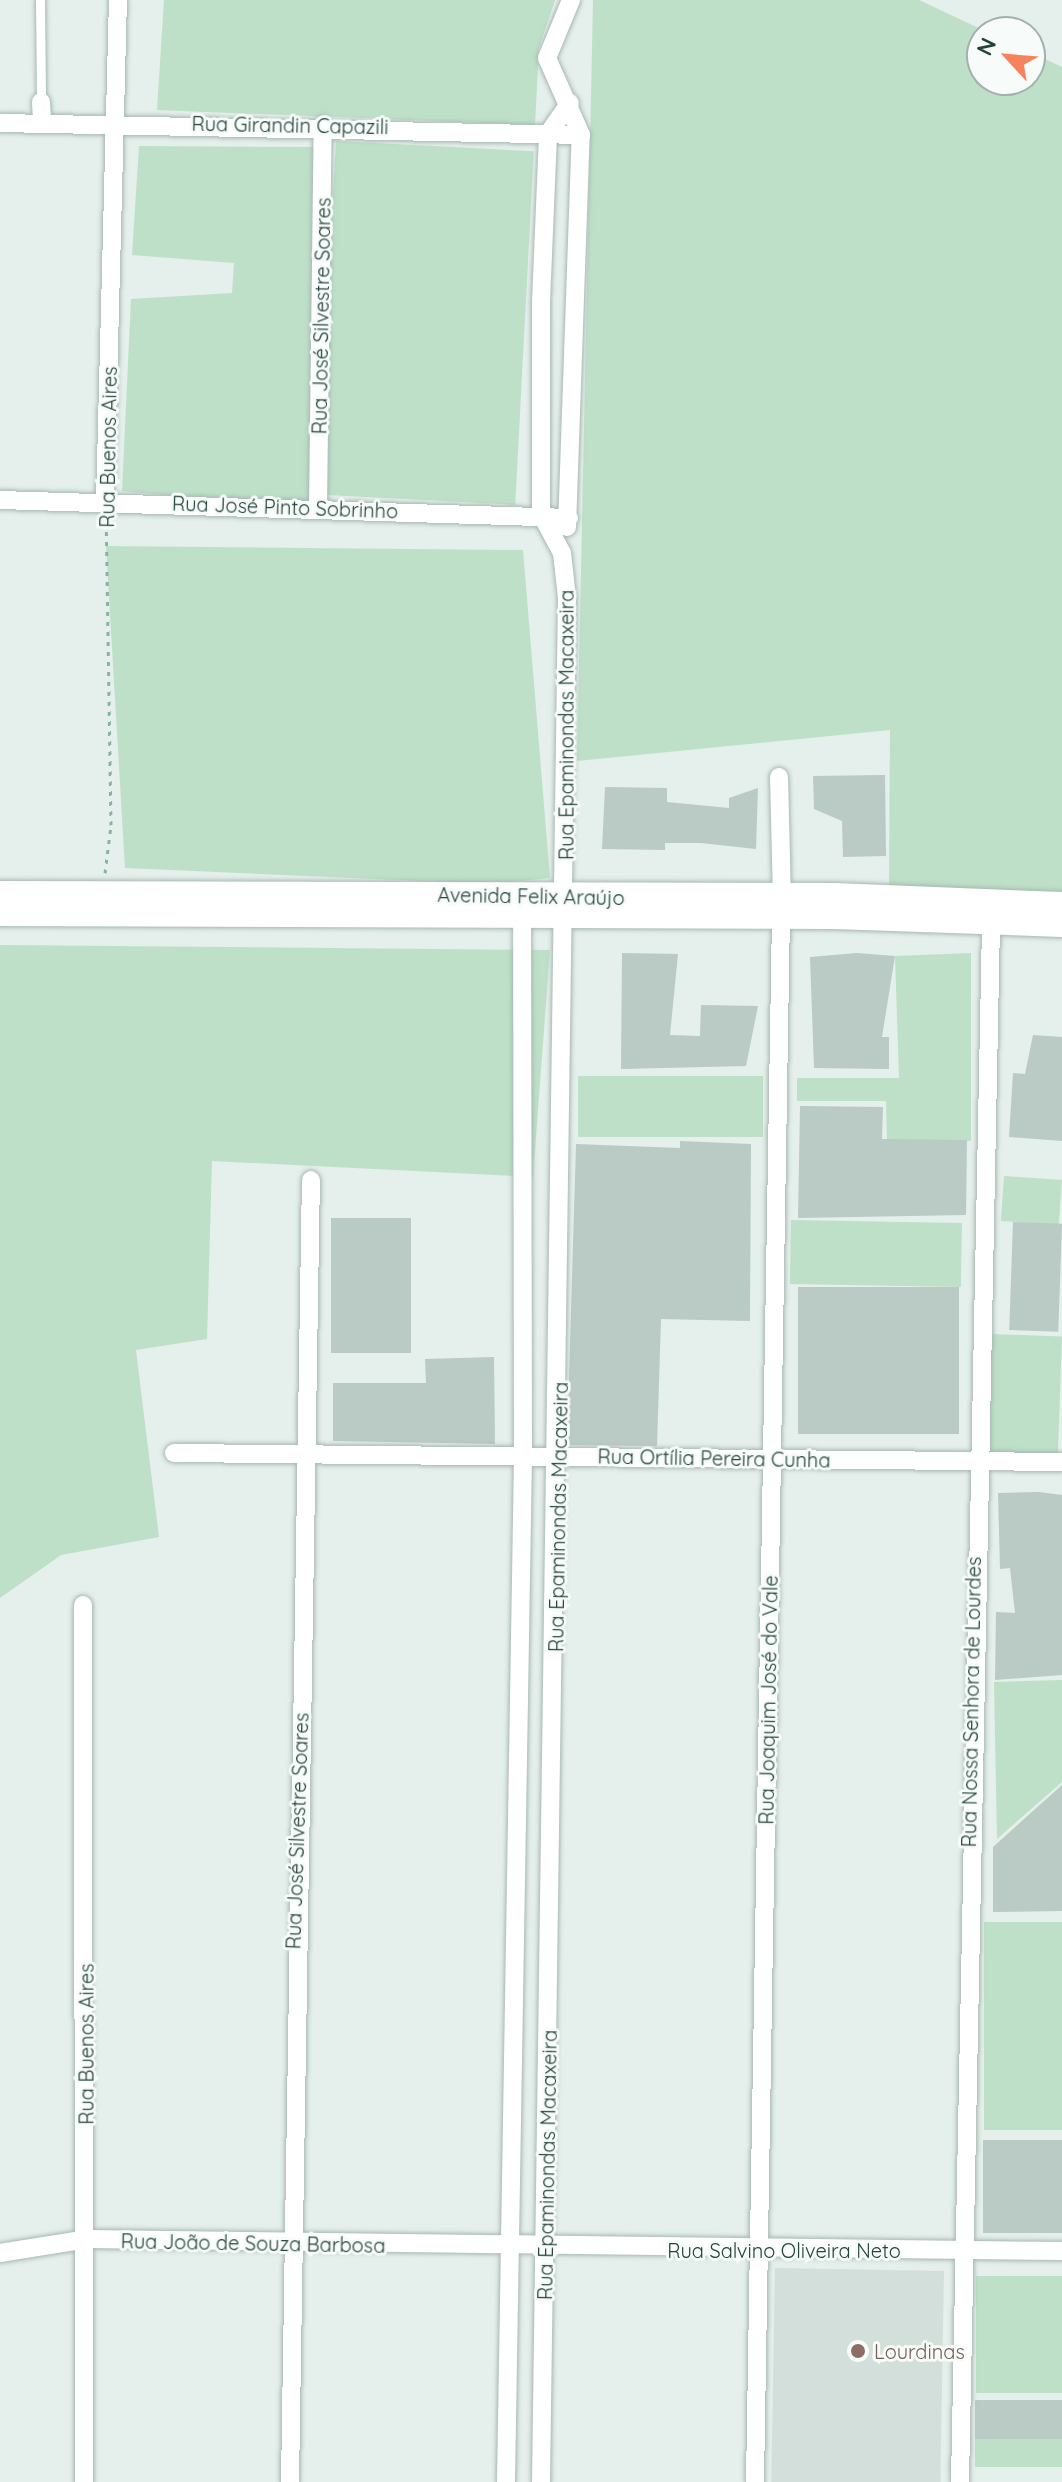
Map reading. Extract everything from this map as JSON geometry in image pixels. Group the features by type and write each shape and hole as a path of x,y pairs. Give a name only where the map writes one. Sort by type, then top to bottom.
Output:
{"main road":[{"name":"Avenida Felix Araújo","path":"0,893 103,893 567,907 1062,904"},
{"name":"Avenida Felix Araújo","path":"0,914 522,906"},
{"name":"Avenida Felix Araújo","path":"781,908 1062,925"}],"street":[{"name":"Rua Buenos Aires","path":"105,502 118,0"},
{"name":"Rua Epaminondas Macaxeira","path":"541,2482 567,907 562,553 569,518 581,135 570,103 547,58 571,0"},
{"path":"41,102 42,122"},
{"path":"548,134 570,103"},
{"name":"Rua Girandin Capazili","path":"0,123 323,125 581,135"},
{"name":"Rua José Silvestre Soares","path":"318,508 323,125"},
{"name":"Rua Epaminondas Macaxeira","path":"548,134 541,514 562,553"},
{"name":"Rua José Pinto Sobrinho","path":"0,500 541,514 569,518"},
{"name":"Rua Joaquim José do Vale","path":"755,2482 781,908 779,777"},
{"name":"Rua Epaminondas Macaxeira","path":"506,2482 507,2248 523,1455 522,906"},
{"name":"Rua Nossa Senhora de Lourdes","path":"960,2482 975,1465 991,921"},
{"name":"Rua José Silvestre Soares","path":"290,2482 295,1886 310,1454 311,1180"},
{"name":"Rua Ortília Pereira Cunha","path":"174,1453 559,1455 975,1465 1062,1462"},
{"name":"Rua Buenos Aires","path":"83,1605 87,2239 84,2482"},
{"name":"Rua João de Souza Barbosa","path":"0,2253 87,2239 507,2248"},
{"name":"Rua Salvino Oliveira Neto","path":"507,2248 761,2252 1062,2251"}],"lane":[{"path":"40,0 41,102"}],"path":[{"name":"Rua Buenos Aires","path":"103,893 111,825 105,502"}],"shaded area":[{"name":"Lourdinas","path":"775,2268 944,2271 940,2482 771,2482"}],"green space":[{"path":"164,0 555,0 539,48 535,125 157,110"},
{"path":"593,0 919,0 966,22 966,96 1046,96 1046,60 1062,67 1062,896 889,885 890,730 577,761"},
{"path":"336,141 534,151 515,505 317,495"},
{"path":"139,146 315,147 318,498 295,507 122,491 131,299 232,293 234,263 132,255"},
{"path":"106,546 523,550 550,878 491,884 125,868"},
{"path":"0,945 550,950 533,1177 212,1161 207,1339 136,1350 159,1537 61,1555 0,1598"},
{"path":"971,953 971,1141 887,1141 886,1101 797,1101 797,1078 899,1078 895,956"},
{"path":"578,1076 763,1076 763,1137 578,1137"},
{"path":"1004,1176 1062,1180 1059,1225 1001,1221"},
{"path":"791,1220 962,1223 961,1287 790,1284"},
{"path":"991,1334 1062,1336 1058,1457 987,1455"},
{"path":"1062,1680 1062,1782 997,1839 994,1682"},
{"path":"984,1922 1062,1922 1062,2130 984,2130"},
{"path":"976,2276 1062,2276 1062,2393 976,2393"},
{"path":"975,2439 1062,2439 1062,2467 975,2467"}],"building":[{"path":"885,775 886,856 843,857 842,821 814,809 813,776"},
{"path":"605,787 667,788 667,802 729,808 729,798 758,788 756,849 665,843 665,850 602,849"},
{"path":"622,953 678,954 670,1035 700,1036 701,1005 758,1006 746,1066 621,1069"},
{"path":"857,953 895,956 882,1037 889,1037 889,1069 814,1068 810,957"},
{"path":"1033,1035 1062,1037 1062,1141 1009,1137 1013,1073 1025,1074"},
{"path":"800,1106 883,1107 882,1139 967,1140 966,1215 798,1218"},
{"path":"680,1141 751,1144 750,1321 661,1319 657,1446 567,1445 576,1144 680,1148"},
{"path":"331,1218 411,1218 411,1353 331,1353"},
{"path":"1013,1222 1062,1224 1058,1332 1009,1330"},
{"path":"798,1287 959,1287 959,1434 798,1434"},
{"path":"494,1357 495,1444 333,1441 333,1383 426,1383 425,1359"},
{"path":"998,1493 1062,1495 1062,1675 995,1680 996,1612 1015,1613 1010,1568 1000,1569"},
{"path":"1062,1785 1062,1911 993,1912 993,1847"},
{"path":"983,2140 1062,2140 1062,2233 983,2233"},
{"path":"975,2400 1062,2400 1062,2439 975,2439"}],"place":[{"name":"Lourdinas","path":"858,2351"}]}
